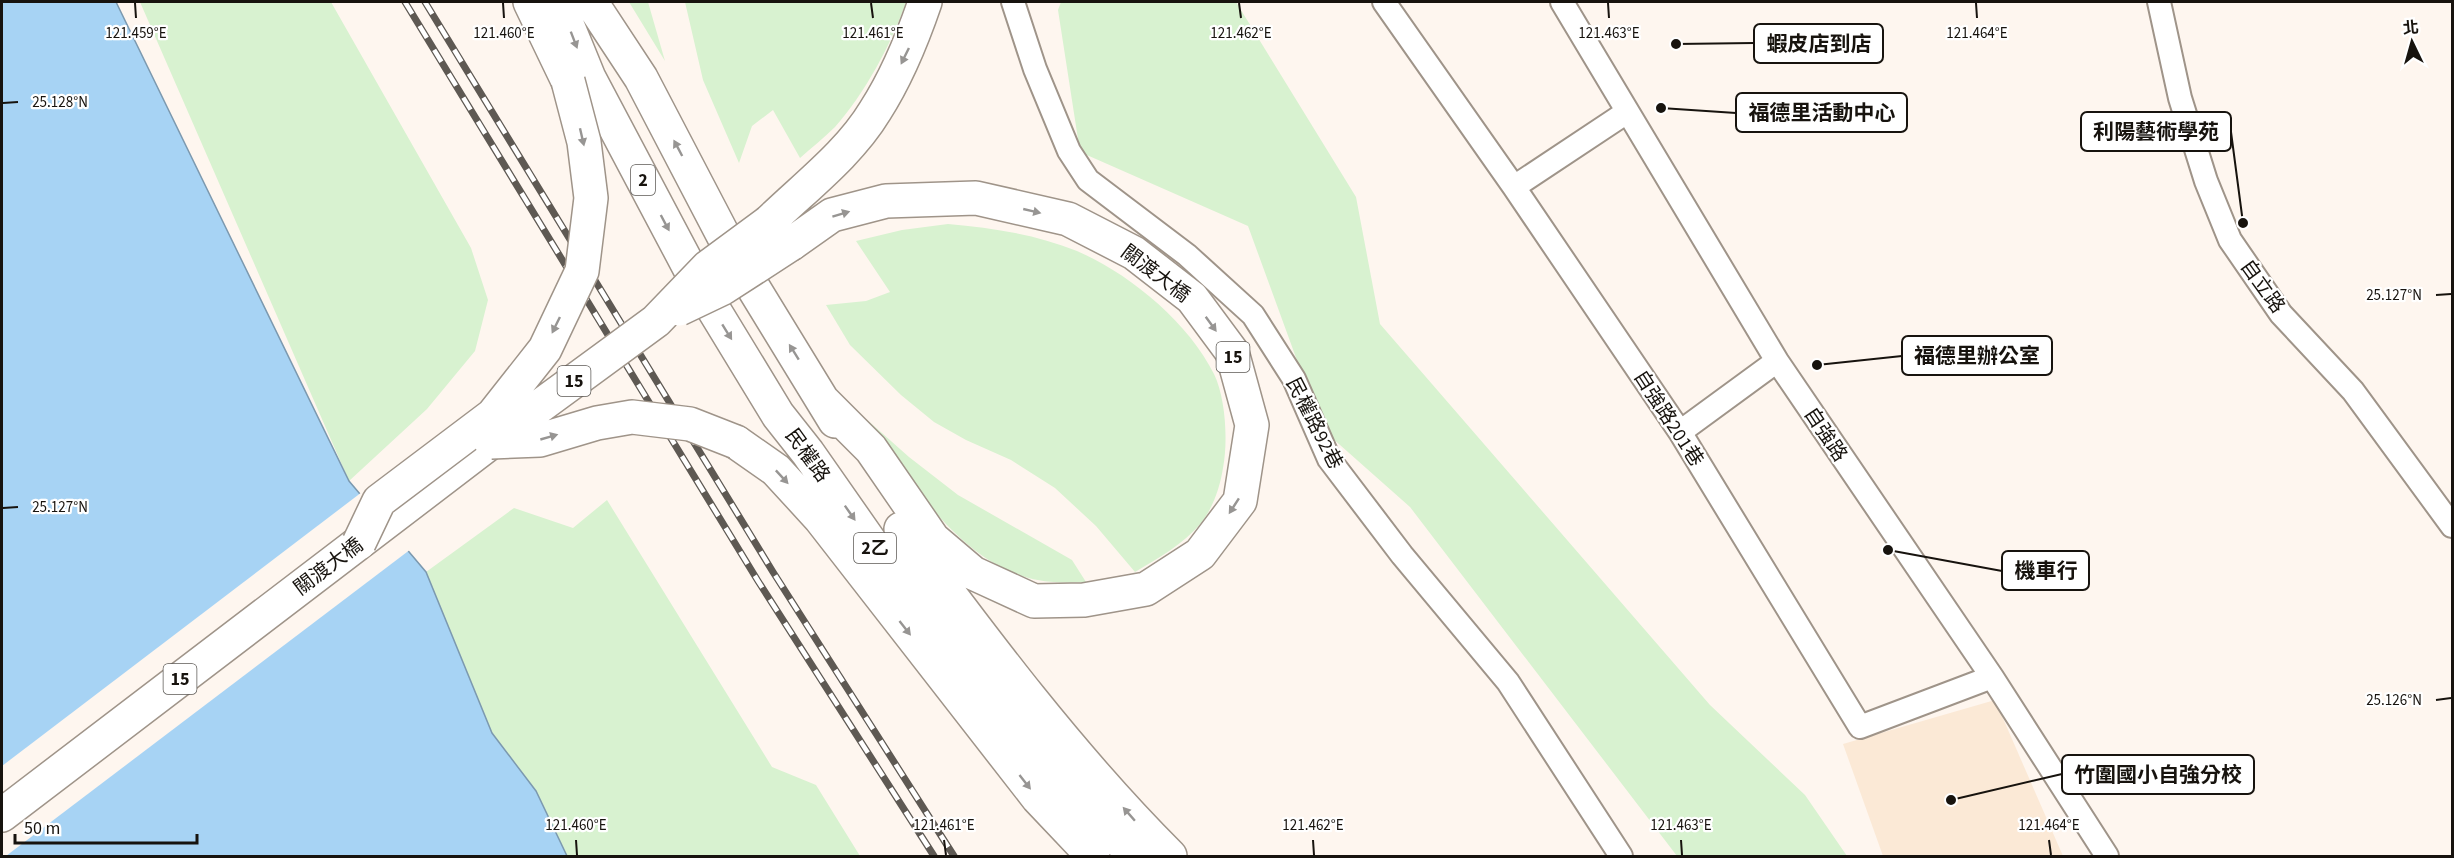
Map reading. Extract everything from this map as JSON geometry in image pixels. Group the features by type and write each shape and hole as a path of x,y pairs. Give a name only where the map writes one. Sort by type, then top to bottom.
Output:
{"main road":[{"path":"359,543 379,501 493,415 545,349 582,271 591,198 584,142 568,81 530,2"},
{"name":"民權路","path":"558,2 589,78 697,282 778,415 808,453 873,546 986,669 1170,856"},
{"name":"民權路","path":"591,2 641,78 734,256 824,402 876,495 986,669 1068,788 1135,856"},
{"path":"613,2 641,78"},
{"name":"關渡大橋","path":"2,815 491,442 656,321 723,288 780,233 875,112 908,51 925,2"},
{"name":"關渡大橋","path":"780,233 832,215 886,201 976,198 1068,219 1134,253 1192,298 1232,352 1252,425 1240,501 1200,554 1146,589 1084,600 1034,601 973,573 933,539 871,449 824,402"},
{"path":"491,442 540,440 597,423 632,417 690,424 736,442 776,470 820,518 1038,798 1094,856"}],"street":[{"name":"民權路92巷","path":"1013,2 1039,79 1069,151 1088,180 1187,255 1253,315 1294,379 1329,459 1402,555 1508,682 1622,856"},
{"name":"自強路201巷","path":"1384,2 1514,187 1680,432 1860,727 1992,677"},
{"name":"自強路","path":"1562,2 1777,361 1992,677 2107,856"},
{"name":"自立路","path":"2159,2 2180,98 2206,181 2229,240 2281,314 2353,391 2452,526"},
{"path":"1514,187 1627,112"},
{"path":"1680,432 1777,361"}],"shaded area":[{"path":"1995,700 2063,856 1883,856 1843,744"}],"green space":[{"path":"140,2 331,2 471,248 488,300 475,351 427,409 349,481"},
{"path":"629,2 648,2 665,61"},
{"path":"685,2 906,2 876,68 846,114 831,131 800,158 773,110 752,126 739,163 703,80"},
{"path":"1061,2 1236,2 1356,197 1380,324 1710,705 1805,795 1847,856 1677,856 1410,507 1322,429 1248,226 1080,152 1058,10"},
{"path":"948,224 1029,236 1061,245 1097,261 1137,286 1173,318 1203,355 1214,374 1221,396 1226,433 1223,468 1215,497 1205,517 1187,538 1135,572 1096,526 1055,488 1011,460 966,440 934,422 901,395 850,345 826,305 866,301 890,292 856,241 902,230"},
{"path":"865,418 909,457 958,495 1072,560 1086,582 1054,582 1022,576 997,565 974,549 933,509"},
{"path":"607,500 772,767 816,785 860,856 567,856 536,791 492,733 426,572 514,508 573,528"}],"water":[{"path":"2,2 116,2 349,481 426,572 492,733 536,791 567,856 2,856"}],"pier":[{"path":"362,492 411,549 6,856 2,856 2,766"}],"railway":[{"path":"405,2 758,581 934,856"},
{"path":"425,2 773,572 954,856"}],"place":[{"name":"蝦皮店到店","path":"1676,44"},
{"name":"福德里活動中心","path":"1661,108"},
{"name":"利陽藝術學苑","path":"2243,223"},
{"name":"福德里辦公室","path":"1817,365"},
{"name":"機車行","path":"1888,550"},
{"name":"竹圍國小自強分校","path":"1951,800"}]}
